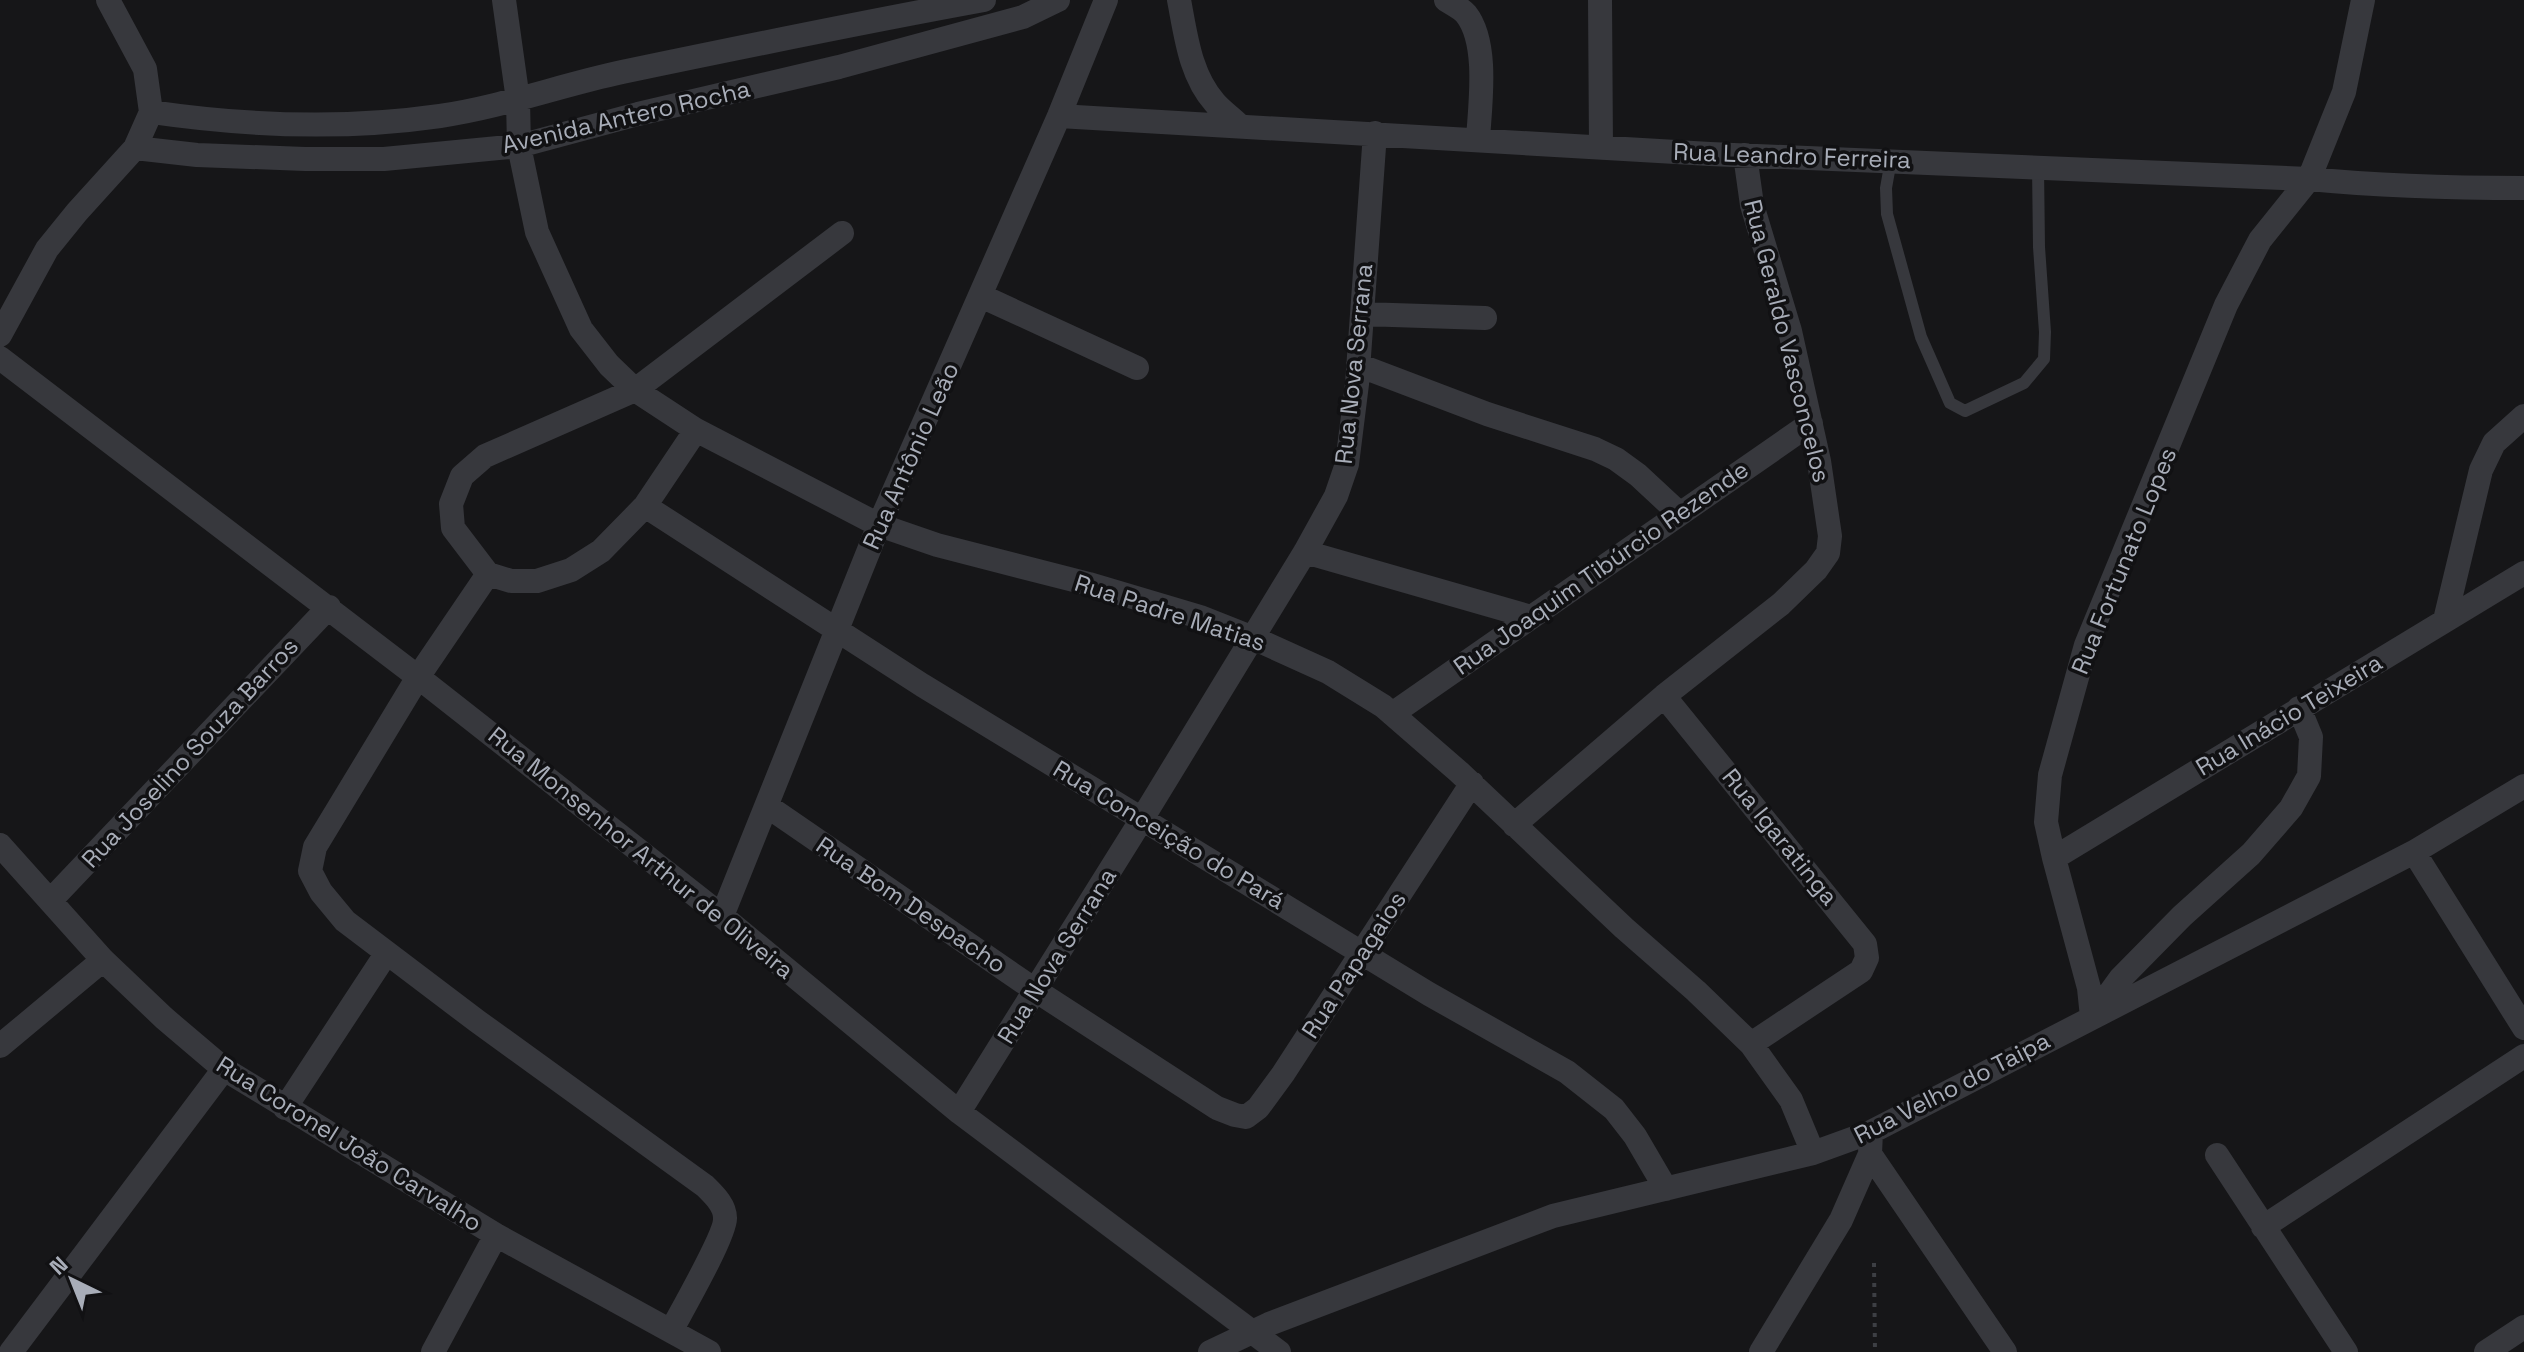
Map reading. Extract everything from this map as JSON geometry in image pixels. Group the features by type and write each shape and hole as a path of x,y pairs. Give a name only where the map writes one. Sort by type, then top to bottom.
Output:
{"street":[{"path":"0,335 47,249 135,148 151,112 145,69 108,0"},
{"name":"Rua Padre Matias","path":"504,0 518,100 519,146 537,232 581,329 609,365 635,390 696,430 879,525 937,545 1089,584 1186,613 1253,638 1328,672 1392,714 1472,783 1751,1044 1791,1100 1813,1153"},
{"name":"Avenida Antero Rocha","path":"151,112 223,122 348,126 441,116 518,100 632,70 984,0"},
{"name":"Avenida Antero Rocha","path":"135,148 197,155 384,159 519,146 638,114 854,63 1023,17 1058,0"},
{"name":"Rua Antônio Leão","path":"722,916 879,525 1059,116 1106,0"},
{"path":"1179,0 1189,50 1201,84 1215,104 1239,125"},
{"path":"1446,0 1466,14 1474,30 1482,64 1478,139"},
{"path":"1600,0 1601,147"},
{"name":"Rua Fortunato Lopes","path":"2092,1017 2089,988 2046,822 2050,775 2086,645 2226,305 2260,240 2309,179 2344,92 2363,0"},
{"path":"632,70 638,114"},
{"name":"Rua Leandro Ferreira","path":"1059,116 1745,155 2309,179 2370,185 2524,188"},
{"path":"384,159 385,122"},
{"name":"Rua Nova Serrana","path":"959,1112 1253,638 1336,496 1347,464 1358,365 1375,133"},
{"name":"Rua Geraldo Vasconcelos","path":"1664,696 1781,604 1816,570 1828,553 1827,506 1811,423 1790,331 1752,205 1745,155"},
{"path":"696,430 645,506 601,551 571,570 537,581 511,581 488,574 453,528 451,504 462,476 485,456 635,390 842,233"},
{"path":"981,296 1137,368"},
{"path":"1362,314 1485,318"},
{"name":"Rua Monsenhor Arthur de Oliveira","path":"0,358 329,607 722,916 959,1112 1279,1352"},
{"path":"1358,365 1487,414 1595,449 1638,475 1680,514"},
{"path":"2445,620 2481,470 2494,443 2524,416"},
{"name":"Rua Joaquim Tibúrcio Rezende","path":"1392,714 1811,423"},
{"name":"Rua Conceição do Pará","path":"645,506 922,685 1362,953 1567,1072 1614,1109 1635,1136 1666,1189"},
{"path":"1305,552 1531,617"},
{"name":"Rua Inácio Teixeira","path":"2054,858 2524,573"},
{"path":"488,574 418,677 315,847 310,871 321,892 345,921 705,1186 720,1202 725,1219 712,1252 671,1331"},
{"name":"Rua Joselino Souza Barros","path":"51,900 329,607"},
{"path":"1514,825 1664,696"},
{"name":"Rua Igaratinga","path":"1664,696 1865,944 1867,958 1861,971 1751,1044"},
{"path":"2092,1017 2120,979 2182,916 2251,854 2291,808 2309,776 2311,737 2299,708"},
{"name":"Rua Papagaios","path":"1217,1108 1246,1117 1258,1108 1472,783"},
{"name":"Rua Velho do Taipa","path":"1210,1352 1409,1269 1553,1216 1813,1153 1871,1143 2092,1017 2414,852 2524,786"},
{"name":"Rua Bom Despacho","path":"767,806 1035,990 1217,1108"},
{"name":"Rua Coronel João Carvalho","path":"0,845 103,960 224,1069 496,1235 709,1352"},
{"path":"2414,852 2524,1028"},
{"path":"285,1108 386,954"},
{"path":"0,1046 103,960"},
{"path":"2263,1227 2524,1056"},
{"path":"11,1352 224,1069"},
{"path":"1761,1352 1841,1220 1871,1143"},
{"path":"1871,1143 2005,1352"},
{"path":"2217,1155 2346,1352"},
{"path":"433,1352 496,1235"},
{"path":"2486,1352 2524,1327"}],"lane":[{"path":"1891,160 1886,188 1887,214 1921,337 1950,403 1965,411 2024,383 2044,359 2038,167"}],"path":[{"path":"1874,1263 1875,1352"}]}
